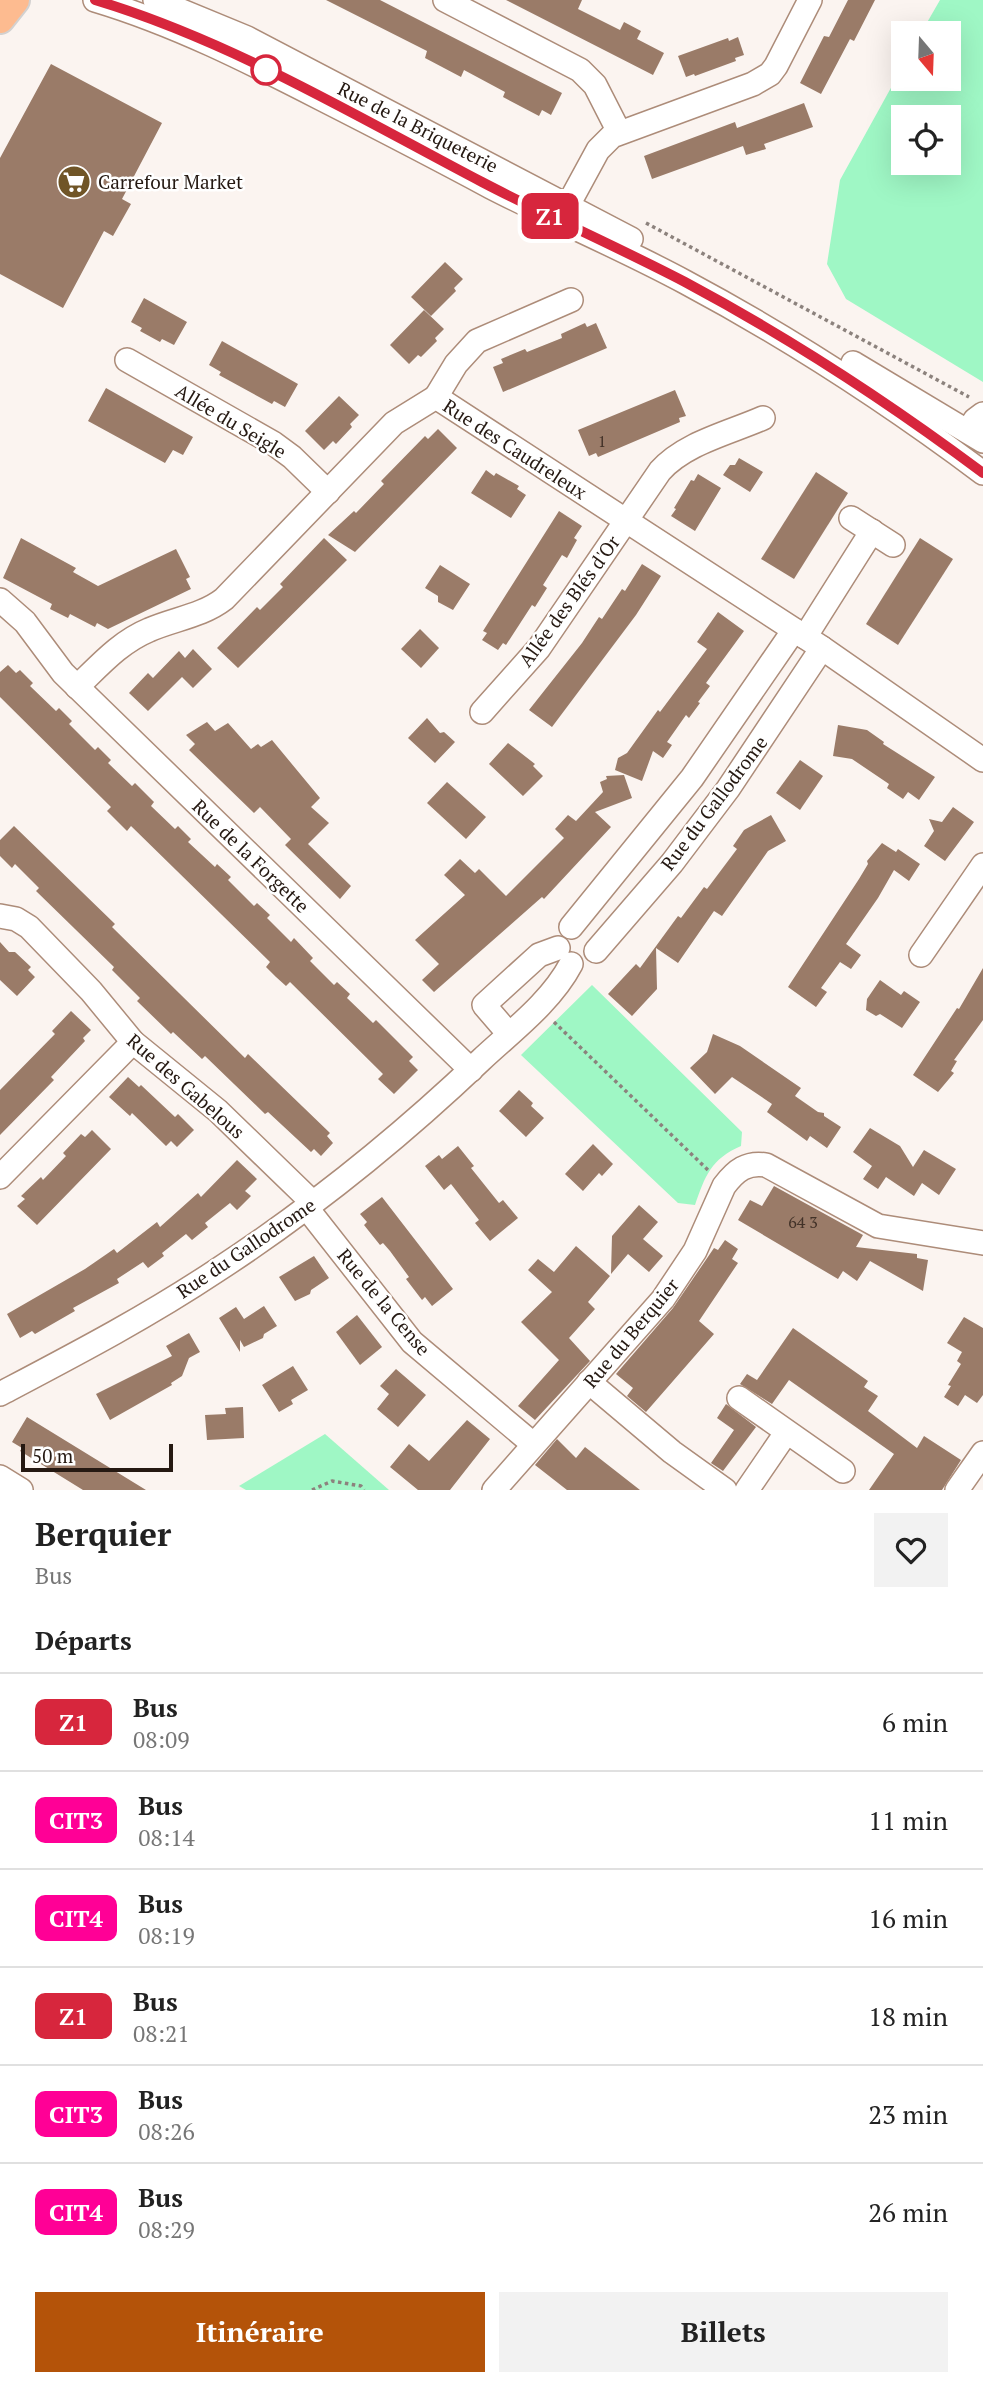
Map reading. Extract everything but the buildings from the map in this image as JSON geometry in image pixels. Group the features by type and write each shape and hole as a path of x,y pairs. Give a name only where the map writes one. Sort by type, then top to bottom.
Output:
{"main road":[{"path":"0,19 15,0"}],"street":[{"name":"Rue de la Briqueterie","path":"95,0 156,19 222,48 564,213 843,357 975,436"},
{"name":"Rue de la Briqueterie","path":"155,0 247,38 745,315 823,361 899,411 982,472"},
{"path":"445,0 580,69 602,96 619,132"},
{"path":"564,213 605,141 619,132 762,80 776,66 810,0"},
{"path":"436,397 456,364 477,341 571,300"},
{"name":"Allée du Seigle","path":"127,360 273,443 292,457 328,492"},
{"name":"Rue des Caudreleux","path":"78,687 125,642 150,629 206,611 224,599 394,423 436,397 807,638 983,760"},
{"path":"977,406 975,436 982,472"},
{"path":"899,411 920,417 950,433 975,436"},
{"name":"Allée des Blés d'Or","path":"482,712 539,648 669,461 763,418"},
{"path":"851,518 893,545"},
{"path":"807,638 872,531"},
{"name":"Rue de la Forgette","path":"0,600 25,622 56,666 471,1070"},
{"name":"Rue du Gallodrome","path":"571,927 807,638"},
{"name":"Rue du Gallodrome","path":"596,951 672,863 728,789 807,638"},
{"path":"921,955 983,865"},
{"name":"Rue des Gabelous","path":"0,916 16,919 29,927 91,991 133,1042 218,1111 309,1205"},
{"path":"471,1070 509,1034 560,983 564,956 561,935 571,927 590,931 596,940 593,957 584,963 564,956 539,955 484,1005 509,1034"},
{"path":"0,1177 133,1042"},
{"name":"Rue du Gallodrome","path":"0,1394 87,1349 237,1257 402,1132 471,1070"},
{"path":"724,1185 745,1166 766,1165 878,1226 983,1242"},
{"name":"Rue du Berquier","path":"494,1490 650,1315 695,1251 724,1185"},
{"name":"Rue de la Cense","path":"309,1205 412,1342 533,1444"},
{"path":"589,1382 672,1452 725,1490"},
{"path":"739,1398 843,1471"},
{"path":"747,1490 786,1433"},
{"path":"957,1490 983,1453"},
{"path":"0,1477 21,1490"}],"path":[{"path":"637,218 977,406"},
{"path":"537,1006 724,1185"},
{"path":"312,1490 332,1481 361,1486 365,1490"}],"green space":[{"path":"940,0 983,0 983,382 846,299 827,264 840,180 891,88 891,91 961,91 961,21 928,21"},
{"path":"592,985 742,1132 741,1146 723,1157 710,1170 695,1205 678,1203 521,1055"},
{"path":"325,1434 389,1490 246,1490 239,1486"}],"bus line":[{"name":"Z1","path":"95,0 156,19 222,48 527,205 682,281 780,335 847,376 924,428 983,473"}],"place":[{"name":"Carrefour Market","path":"74,182"}]}
